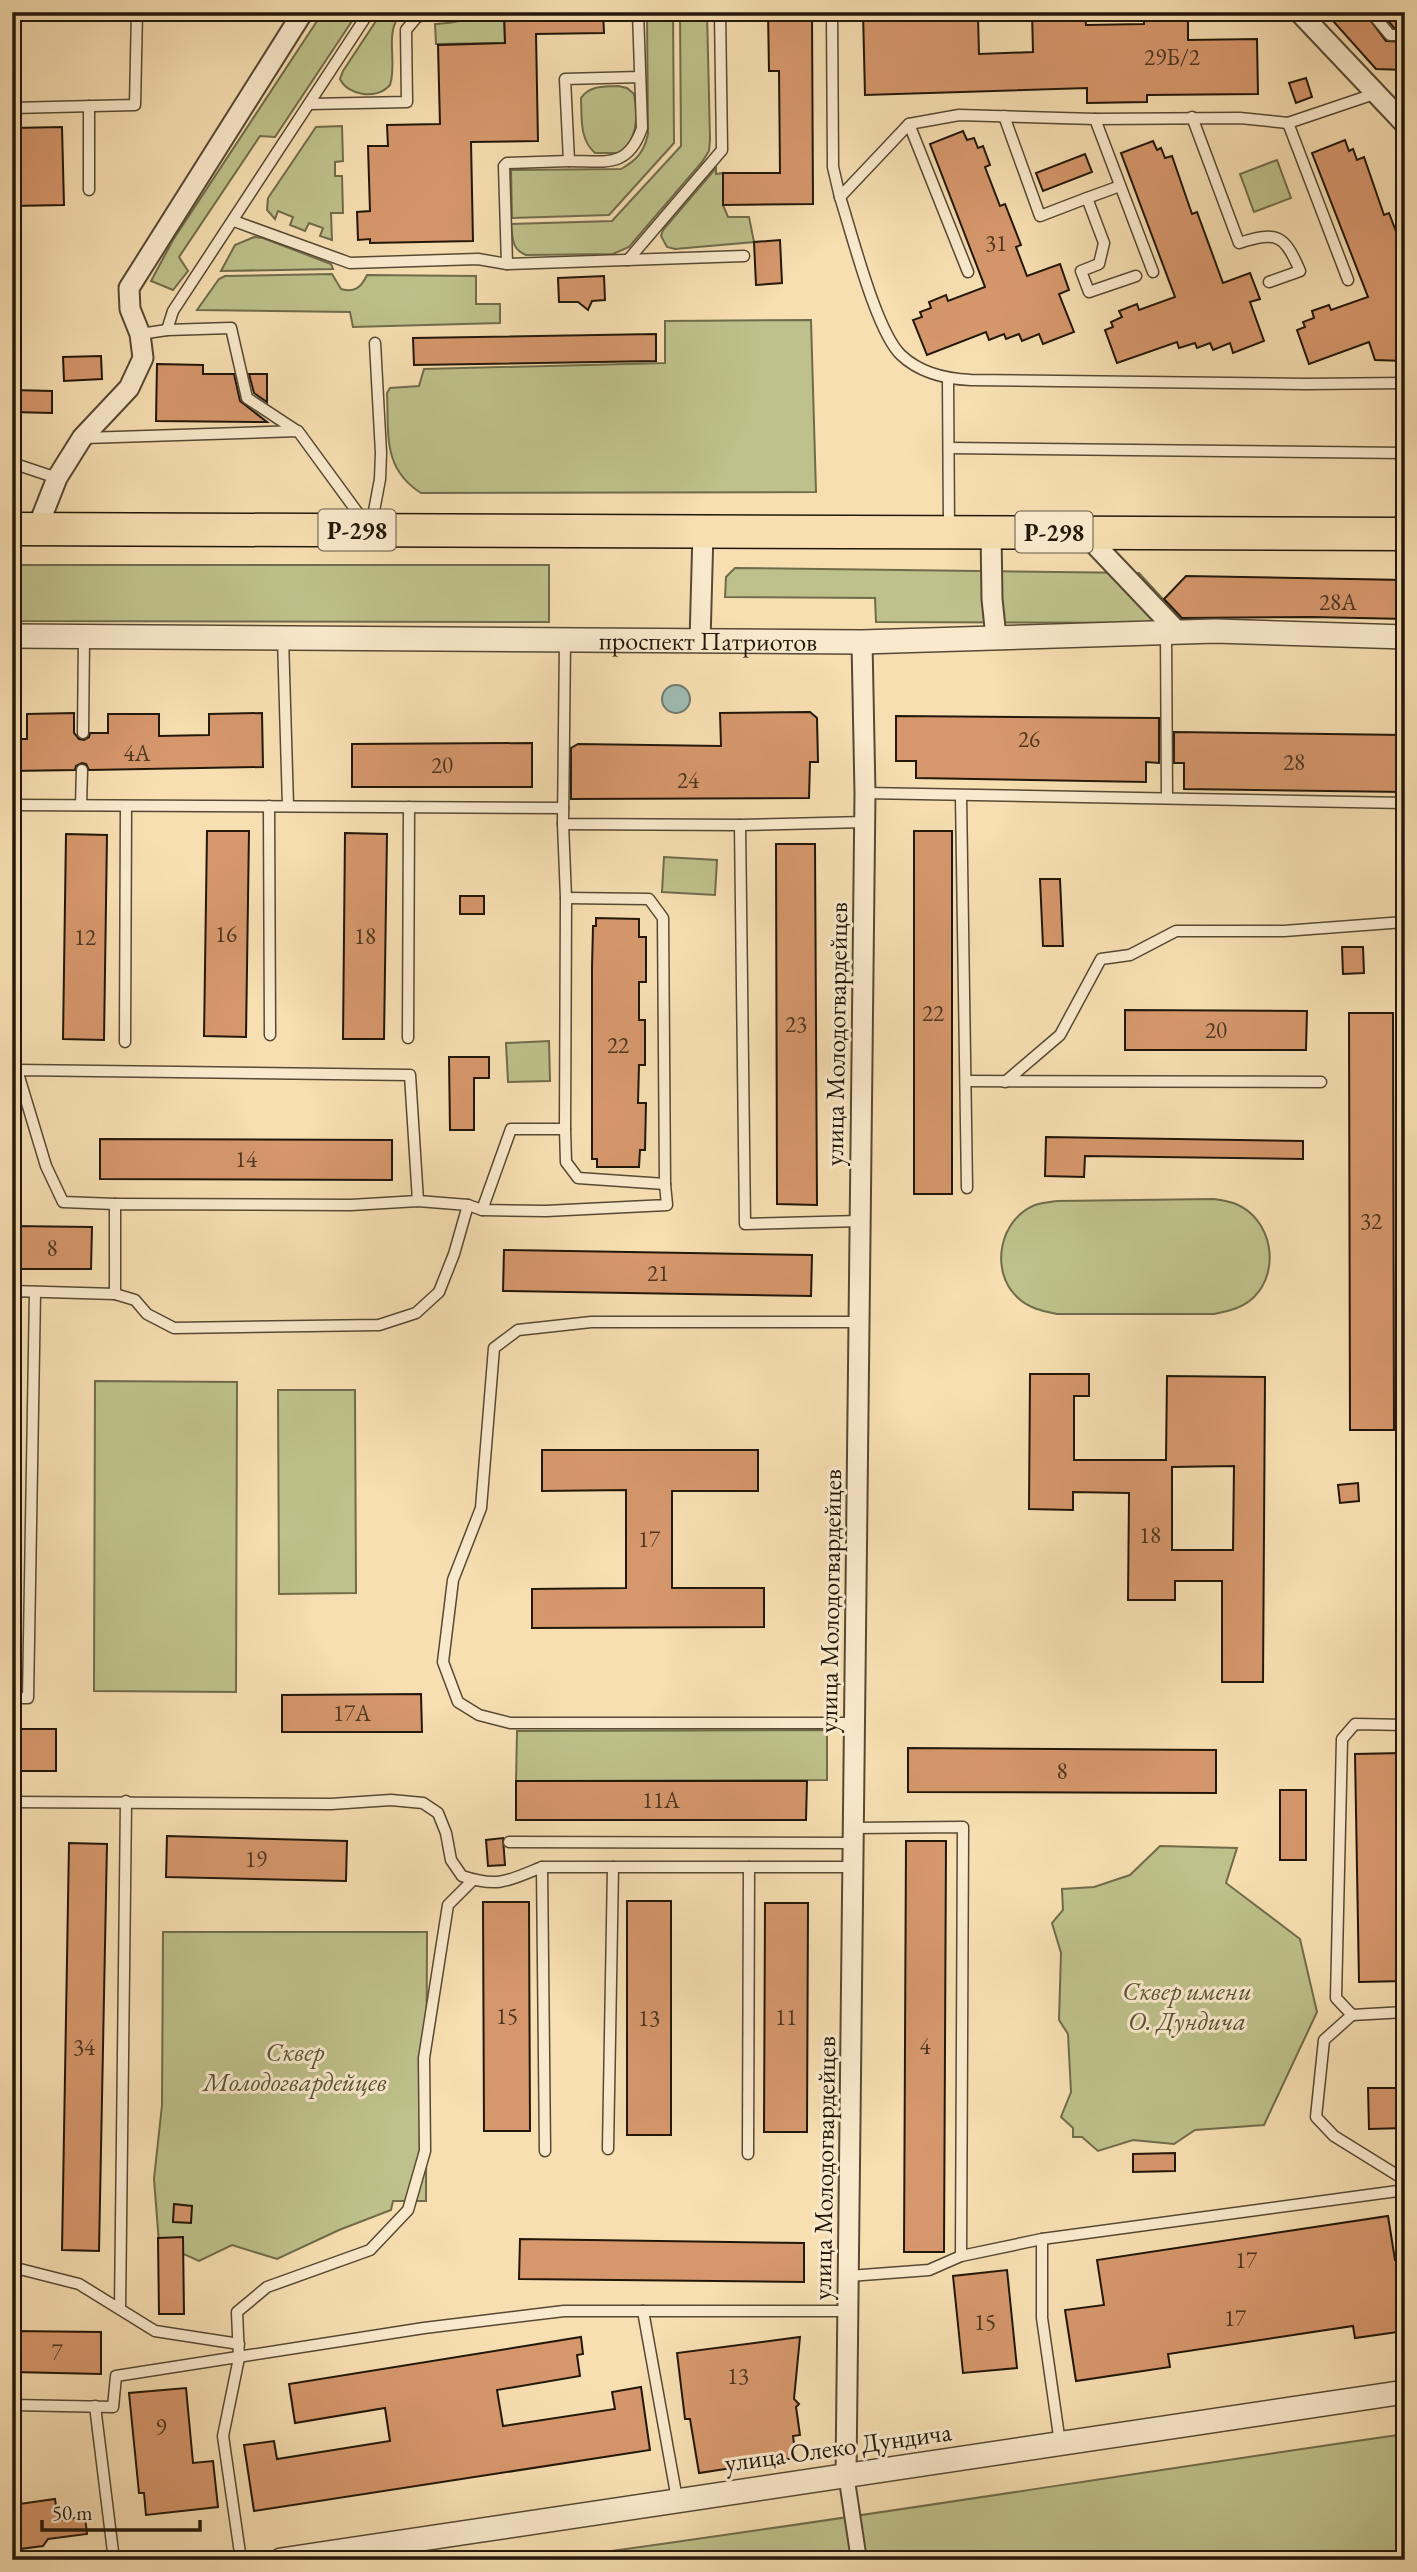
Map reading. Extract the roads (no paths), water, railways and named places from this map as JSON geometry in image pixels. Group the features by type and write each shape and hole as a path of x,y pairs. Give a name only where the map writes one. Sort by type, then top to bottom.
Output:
{"highway":[{"name":"Р-298","path":"25,529 1405,534"}],"street":[{"path":"25,529 82,438 129,388 143,358 140,334 130,309 129,288 303,12"},
{"path":"1299,12 1405,124"},
{"path":"701,641 703,532"},
{"path":"990,532 996,638"},
{"path":"1083,533 1172,632"},
{"name":"проспект Патриотов","path":"12,636 862,642 1172,632 1405,637"},
{"name":"улица Молодогвардейцев","path":"859,2560 846,2474 865,822 862,642"},
{"name":"улица Олеко Дундича","path":"281,2560 1405,2392"}],"lane":[{"path":"12,108 135,105 137,12"},
{"path":"167,330 173,311 369,12"},
{"path":"309,104 407,102 406,30 416,18 428,12"},
{"path":"507,264 504,166 507,163 614,161 632,148 642,128 638,12"},
{"path":"628,260 722,150 720,12"},
{"path":"832,12 833,167 840,197 882,324 901,355 931,374 948,379 1405,383"},
{"path":"1371,12 1390,35 1405,35"},
{"path":"569,161 565,79 640,77"},
{"path":"840,197 909,124 959,115 1094,119 1240,118 1288,123 1377,93"},
{"path":"89,106 89,190"},
{"path":"1004,116 1040,216 1120,186"},
{"path":"1192,117 1240,243 1263,236 1280,238 1290,247 1300,271 1269,282"},
{"path":"1094,119 1153,272"},
{"path":"1288,123 1348,280"},
{"path":"909,124 968,272"},
{"path":"1087,198 1104,243 1099,264 1081,271 1089,292 1136,276"},
{"path":"234,221 350,263 478,259 507,264 744,256"},
{"path":"140,334 167,330 230,328 247,398 298,431 370,530"},
{"path":"370,530 380,479 381,453 374,343"},
{"path":"948,379 948,533"},
{"path":"82,438 298,431"},
{"path":"949,448 1405,453"},
{"path":"12,463 57,478"},
{"path":"1167,798 1172,632"},
{"path":"83,733 84,636"},
{"path":"283,638 288,806"},
{"path":"565,640 563,808 566,898 566,1162 578,1178 665,1184"},
{"path":"81,805 82,770"},
{"path":"865,793 1403,803 1404,922 1284,931 1176,930 1130,955 1101,959 1060,1035 1004,1082"},
{"path":"961,796 967,1188"},
{"path":"12,805 563,808"},
{"path":"125,1042 126,806"},
{"path":"269,806 270,1035"},
{"path":"408,1038 409,807"},
{"path":"564,824 740,825 865,822"},
{"path":"740,825 745,1224 860,1221"},
{"path":"418,1201 410,1075 17,1070 46,1166 63,1202 351,1205 418,1201 468,1205 482,1210 546,1211 667,1205 663,918 649,899 566,898"},
{"path":"965,1081 1321,1082"},
{"path":"482,1210 511,1129 565,1129"},
{"path":"115,1204 115,1294"},
{"path":"12,1291 115,1294 135,1300 147,1314 174,1328 379,1325 416,1313 439,1292 454,1254 468,1205"},
{"path":"12,1698 28,1698 35,1292"},
{"path":"855,1723 510,1723 479,1715 458,1702 443,1662 453,1580 481,1508 494,1348 518,1330 591,1322 859,1322"},
{"path":"1352,2015 1336,1998 1342,1739 1355,1724 1405,1726"},
{"path":"12,1802 331,1804 391,1800 423,1803 438,1813 446,1833 451,1860 462,1876 485,1883 507,1881 542,1867 853,1867"},
{"path":"120,2309 126,1801"},
{"path":"509,1842 853,1835 963,1827 961,2256"},
{"path":"542,1867 545,2151"},
{"path":"608,2149 613,1867"},
{"path":"748,2154 749,1867"},
{"path":"241,2560 223,2437 239,2358 237,2312 267,2287 370,2250 408,2210 425,2151 424,2058 448,1905 473,1880"},
{"path":"1405,2012 1352,2015 1324,2040 1316,2116 1334,2136 1405,2180"},
{"path":"849,2276 929,2270 961,2256 1042,2239 1405,2190"},
{"path":"1042,2239 1042,2318 1060,2442"},
{"path":"12,2267 79,2284 155,2331 239,2344"},
{"path":"12,2405 113,2407 116,2376 424,2328 564,2311 848,2311"},
{"path":"643,2311 677,2500"},
{"path":"95,2406 114,2560"}],"water":[{"path":"676,685 686,689 690,699 686,709 676,713 666,709 662,699 666,689"}],"park label":[{"name":"Сквер имени О. Дундича","path":"1187,2006"},
{"name":"Сквер Молодогвардейцев","path":"295,2067"}]}
